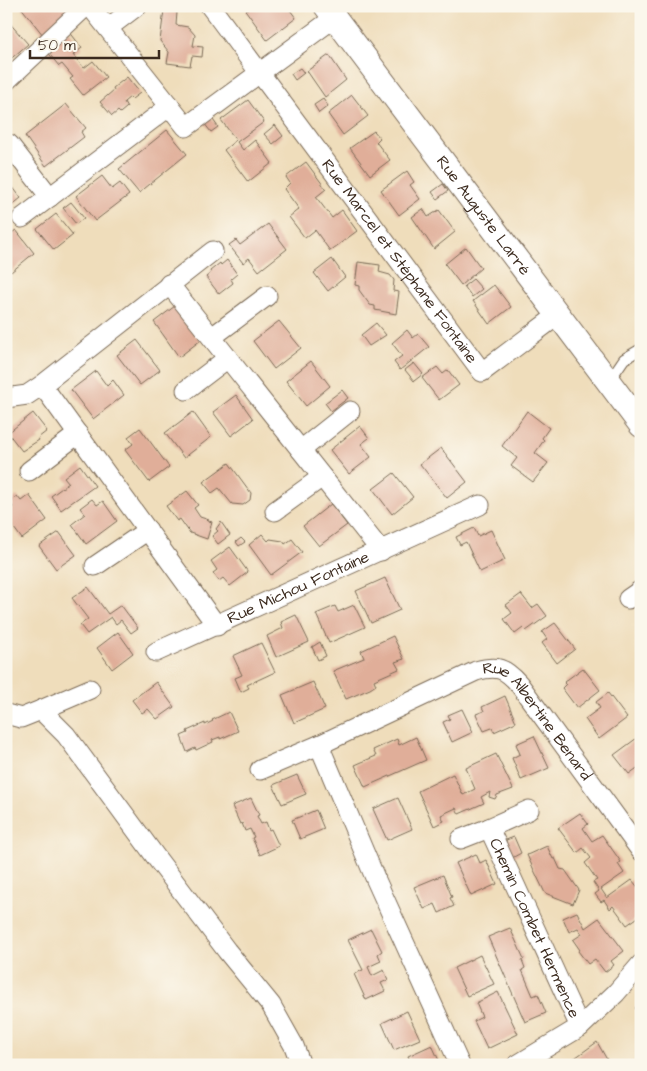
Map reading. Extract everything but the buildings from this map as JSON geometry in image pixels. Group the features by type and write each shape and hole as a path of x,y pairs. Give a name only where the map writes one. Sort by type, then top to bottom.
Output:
{"street":[{"path":"6,81 86,6"},
{"path":"90,6 186,128 260,73 330,12"},
{"path":"108,28 137,6"},
{"name":"Rue Marcel et Stéphane Fontaine","path":"210,6 482,372 558,316"},
{"name":"Rue Auguste Larré","path":"330,12 641,425"},
{"path":"22,218 170,106"},
{"path":"9,144 50,197"},
{"path":"6,398 26,395 42,385 213,251"},
{"name":"Rue Michou Fontaine","path":"170,284 381,551"},
{"path":"212,338 267,296"},
{"path":"186,390 228,358"},
{"name":"Rue Michou Fontaine","path":"42,385 217,626"},
{"path":"301,450 350,411"},
{"path":"29,470 78,434"},
{"path":"275,511 322,477"},
{"name":"Rue Michou Fontaine","path":"156,652 217,626 480,505"},
{"path":"95,566 148,530"},
{"name":"Rue Albertine Benard","path":"260,770 319,745 476,671 489,667 501,669 511,675 518,684 641,852"},
{"path":"11,720 41,710 90,689"},
{"path":"41,710 66,735 164,868 271,1005 294,1046 301,1065"},
{"path":"319,745 376,880 460,1065"},
{"path":"461,839 529,810"},
{"name":"Chemin Combet Hermence","path":"489,828 580,1027"},
{"path":"517,1065 580,1027 616,993 641,964"}],"lane":[{"path":"609,381 624,360 641,350"}]}
